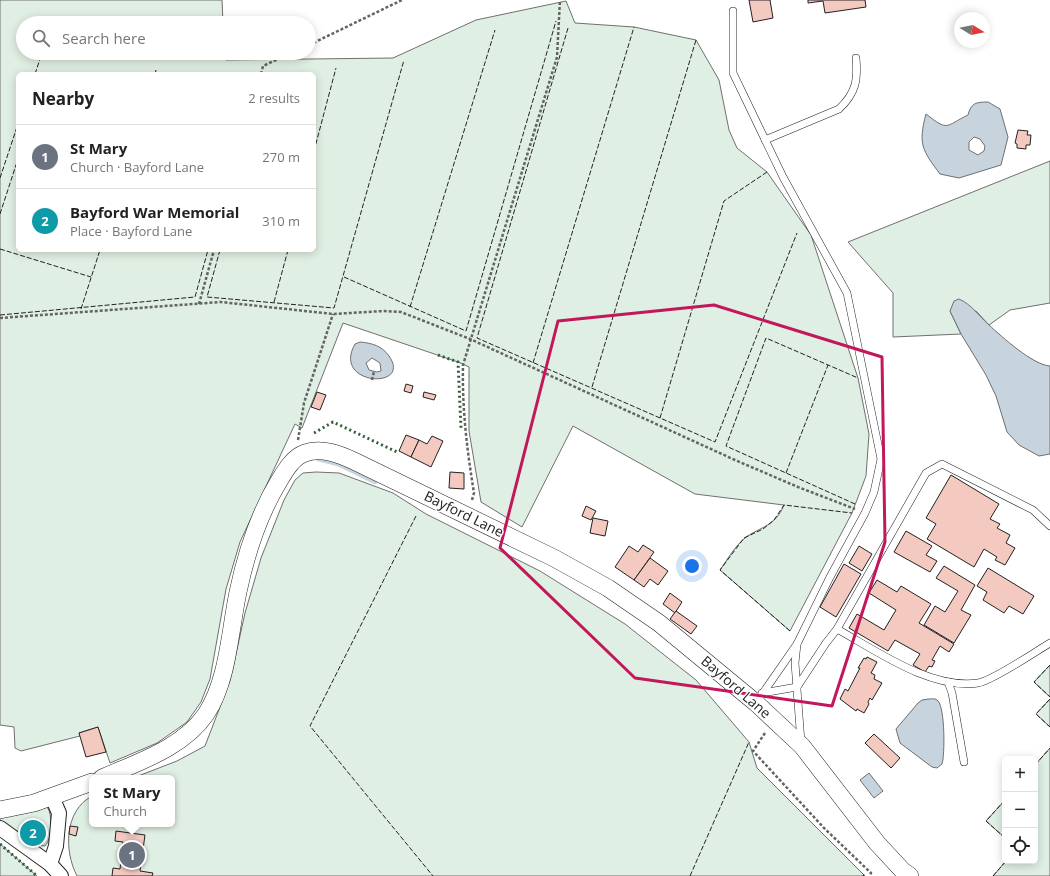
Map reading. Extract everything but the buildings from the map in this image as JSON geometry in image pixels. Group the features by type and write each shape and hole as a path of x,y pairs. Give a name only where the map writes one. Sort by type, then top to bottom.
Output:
{"street":[{"name":"Bayford Lane","path":"302,453 310,451 335,453 464,514 554,558 608,588 659,623 759,698 802,746 876,843 903,871 910,876"},
{"path":"108,775 179,741 195,729 207,713 217,693 223,673 238,591 249,550 273,491 286,470 302,453"},
{"path":"0,810 52,797 89,783"},
{"path":"50,864 56,846 59,813 52,797"},
{"path":"0,828 50,864 61,876"}],"lane":[{"path":"733,11 733,74 783,177 848,293 881,459 874,492 865,513 830,577 797,644 759,698"},
{"path":"765,140 839,109 848,100 854,90 857,75 856,58"},
{"path":"759,698 797,687 826,642 837,629 926,474 942,464 1033,510 1050,526"},
{"path":"837,629 922,675 948,682 978,683 990,679 1050,643"},
{"path":"797,644 795,663 802,746"},
{"path":"948,682 952,693 964,762"}],"path":[{"path":"316,41 402,0"},
{"path":"464,514 474,493 466,444 462,402 463,365 557,57 560,0"},
{"path":"262,72 263,66 276,60"},
{"path":"200,304 213,252"},
{"path":"0,318 220,302 333,314 384,311 401,312 470,339 798,487 865,513"},
{"path":"302,453 298,438 304,403 333,314"},
{"path":"372,380 374,371"},
{"path":"753,751 824,828 871,873 870,876"}],"highlighted area":[{"path":"714,305 882,357 885,542 832,706 635,678 500,548 558,321"}],"green space":[{"path":"0,0 222,0 223,16 16,16 16,60 316,60 393,58 476,20 566,1 575,23 634,27 696,40 719,80 729,130 737,148 767,172 811,235 858,378 869,434 866,476 852,513 790,631 720,570 741,541 772,522 784,505 695,494 573,426 522,527 481,502 469,431 469,367 343,323 302,428 295,424 240,542 226,589 210,679 201,702 187,722 157,743 110,763 98,727 79,733 80,736 21,751 15,748 14,727 0,725"},
{"path":"1050,161 1050,303 1010,310 989,325 976,311 950,311 961,334 893,337 893,293 848,242"},
{"path":"303,473 339,473 393,493 426,514 540,571 625,624 696,680 749,742 757,768 865,876 77,876 70,855 69,832 76,811 89,798 89,827 175,827 175,775 141,775 177,761 205,746 230,681 245,613 261,558 284,500 295,480"},
{"path":"1050,665 1050,697 1034,682"},
{"path":"1050,699 1050,727 1036,714"},
{"path":"1050,748 1050,876 993,876 1003,864 1038,864 1038,762"},
{"path":"1002,803 1002,835 986,821"},
{"path":"47,807 49,810 51,826 49,838 45,846 36,845 0,822 0,818"},
{"path":"0,844 37,876 0,876"}],"shaded area":[{"path":"988,102 1000,109 1008,137 1001,165 959,178 940,174 929,159 923,146 922,133 926,114 939,123 947,125 968,115 972,106 975,104","holes":["974,137 980,139 985,146 984,151 978,155 969,150 969,142"]},
{"path":"959,299 971,307 985,322 1018,350 1035,361 1050,366 1050,454 1039,456 1019,445 1007,432 996,396 986,375 961,334 950,311 954,301"},
{"path":"360,342 369,343 383,350 389,356 393,367 390,374 382,378 372,378 362,375 354,368 351,358 355,344","holes":["372,358 380,363 381,371 377,372 369,370 366,363"]},
{"path":"935,699 938,701 942,713 944,742 943,759 942,764 937,768 932,767 900,743 896,729 918,703 922,700"},
{"path":"869,773 883,791 874,798 860,780"}],"waterway":[{"path":"318,459 338,464 375,482"}],"hedge":[{"path":"438,355 458,362 461,428"},
{"path":"314,433 333,422 397,452"},
{"path":"0,844 37,876"}],"fence":[{"path":"344,277 466,331 556,21"},
{"path":"533,363 634,27"},
{"path":"568,28 477,338 715,442 797,233"},
{"path":"410,307 495,30"},
{"path":"592,387 696,40"},
{"path":"36,72 40,60"},
{"path":"219,252 207,297 334,308 404,60"},
{"path":"316,143 336,68"},
{"path":"0,178 16,130"},
{"path":"0,214 16,165"},
{"path":"660,418 724,201 767,172"},
{"path":"0,249 91,277"},
{"path":"81,309 99,252"},
{"path":"0,315 195,297 207,252"},
{"path":"274,302 287,252"},
{"path":"855,504 726,446 766,338 858,378"},
{"path":"786,473 828,365"},
{"path":"790,631 720,570 744,538 763,529 774,520 784,505 852,513"},
{"path":"416,516 310,726 433,876"},
{"path":"1050,665 1034,682 1050,697"},
{"path":"1050,699 1036,714 1050,727"},
{"path":"690,876 749,742"},
{"path":"1038,762 1050,748"},
{"path":"1002,803 986,821 1002,835"},
{"path":"993,876 1003,864"}],"place":[{"name":"Bayford War Memorial","path":"33,833"},
{"name":"St Mary","path":"132,855"}]}
